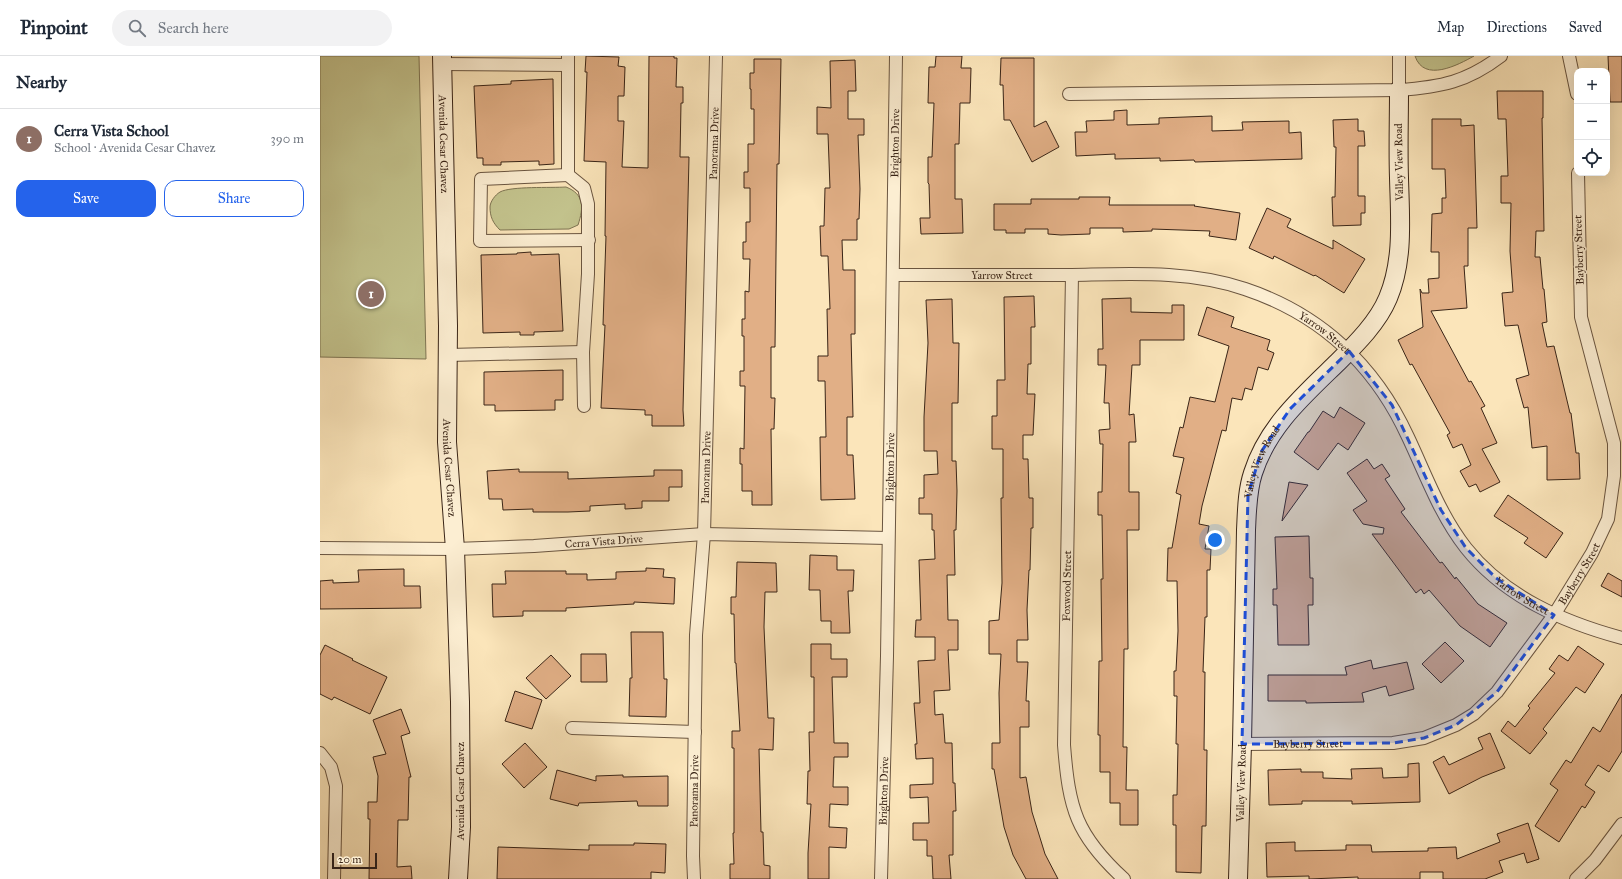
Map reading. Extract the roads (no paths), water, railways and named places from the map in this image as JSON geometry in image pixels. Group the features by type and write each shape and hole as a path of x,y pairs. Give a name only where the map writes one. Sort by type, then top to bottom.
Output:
{"street":[{"name":"Panorama Drive","path":"694,879 696,635 704,534 716,56"},
{"name":"Brighton Drive","path":"881,879 887,656 896,56"},
{"path":"1399,56 1399,90"},
{"path":"1068,94 1399,90 1432,88 1452,83 1475,73 1501,56"},
{"path":"1569,56 1574,80"},
{"path":"442,60 568,60 568,175"},
{"name":"Avenida Cesar Chavez","path":"442,60 448,355 447,442 455,549 460,710 461,827 458,879"},
{"name":"Valley View Road","path":"1238,879 1246,530 1248,495 1252,474 1261,452 1278,423 1368,330 1388,298 1396,276 1400,242 1399,90"},
{"path":"584,406 583,352 588,274 588,240 588,204 584,188 568,175 481,179 480,241 588,240"},
{"name":"Bayberry Street","path":"1242,744 1393,743 1424,738 1446,730 1474,714 1497,692 1554,615 1592,553 1608,519 1614,476 1614,443 1581,317 1578,176"},
{"name":"Yarrow Street","path":"893,275 1072,275 1131,273 1183,276 1218,281 1245,289 1278,302 1320,327 1349,351 1376,381 1401,422 1426,480 1441,510 1466,548 1496,578 1518,595 1554,615 1592,630 1622,638"},
{"name":"Foxwood Street","path":"1072,275 1064,745 1066,776 1071,803 1084,834 1109,865 1124,879"},
{"path":"448,355 583,352"},
{"name":"Cerra Vista Drive","path":"320,548 455,549 534,546 704,534 888,538"},
{"path":"572,728 695,732"},
{"path":"320,753 331,767 336,786 334,879"},
{"path":"1576,879 1595,860 1622,824"}],"place":[{"name":"Cerra Vista School","path":"371,294"}]}
